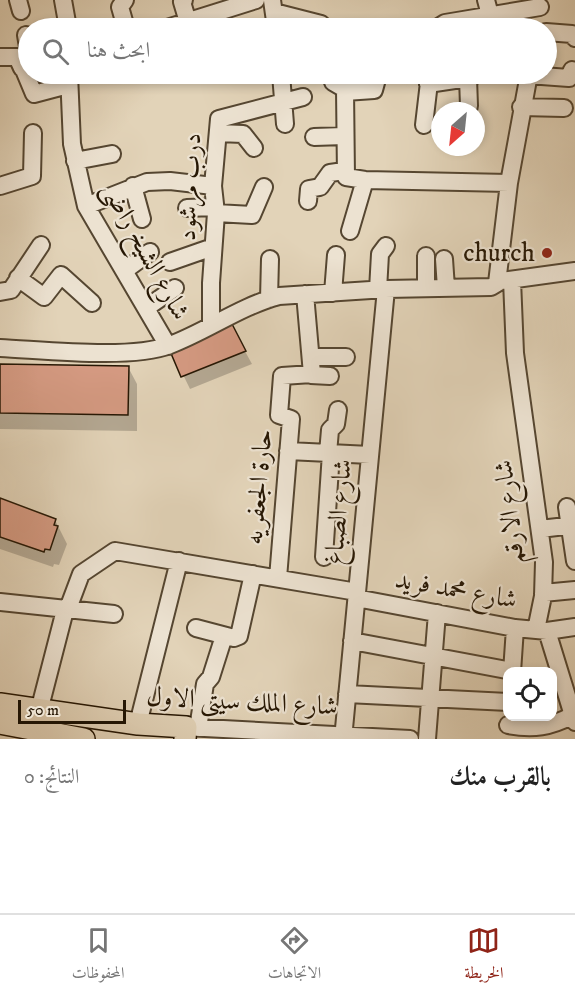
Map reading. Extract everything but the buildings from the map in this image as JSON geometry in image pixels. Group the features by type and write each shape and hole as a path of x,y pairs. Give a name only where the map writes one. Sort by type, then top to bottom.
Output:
{"main road":[{"name":"شارع الملك سيتى الاول","path":"0,704 182,732"},
{"path":"0,723 84,739"}],"street":[{"path":"63,0 66,18"},
{"path":"123,18 120,7 125,0"},
{"path":"184,0 182,2 187,18"},
{"path":"200,18 256,0"},
{"path":"459,18 488,8 539,3 538,18"},
{"path":"274,14 293,18"},
{"path":"557,33 572,34 575,38"},
{"path":"0,57 18,56"},
{"path":"557,77 569,78 572,70"},
{"path":"32,84 34,94 57,84"},
{"name":"شارع الشيخ راضى","path":"68,84 75,161 86,206 168,346"},
{"path":"282,84 285,124"},
{"path":"338,84 345,92 344,171 346,177 365,180 509,183"},
{"path":"345,92 372,91 377,84"},
{"path":"424,125 428,84"},
{"path":"470,102 472,84"},
{"name":"شارع الارقم","path":"527,84 509,183 505,281 544,562 542,630"},
{"name":"درب مرشود","path":"211,325 216,210 213,186 219,119 303,97"},
{"path":"521,107 564,108"},
{"path":"219,119 243,134 254,148"},
{"path":"0,186 32,176 33,133"},
{"path":"315,137 344,136"},
{"path":"75,161 112,154"},
{"path":"308,201 309,189 320,187 330,173 344,171"},
{"path":"350,231 365,180"},
{"path":"86,206 133,186 170,181 213,186"},
{"path":"133,186 142,219"},
{"path":"187,208 252,215 264,187"},
{"path":"0,291 11,290 41,245"},
{"name":"شارع الصباغ","path":"343,736 370,455 382,289 380,254 386,246"},
{"path":"170,262 213,247"},
{"path":"124,271 150,252"},
{"path":"333,292 336,255"},
{"path":"426,256 426,288"},
{"path":"269,299 270,258"},
{"path":"444,259 446,288"},
{"path":"0,348 124,353 168,346 269,299 305,294 382,289 491,287 505,281 575,272"},
{"path":"18,279 44,297 61,274 92,303"},
{"path":"146,308 175,288"},
{"path":"305,294 311,375 330,376"},
{"path":"311,357 346,357"},
{"name":"حارة الجعفريه","path":"278,578 290,418 279,416 282,377 311,375"},
{"path":"324,557 330,430 336,424 338,410"},
{"path":"288,451 370,455"},
{"path":"567,507 572,526 575,561"},
{"path":"540,529 572,526"},
{"name":"شارع محمد فريد","path":"39,711 64,614 81,574 88,567 115,551 278,578 515,628 542,630 575,627"},
{"path":"138,724 179,561"},
{"path":"196,628 236,638 240,635 253,574"},
{"path":"543,593 575,590"},
{"path":"0,602 114,614"},
{"path":"427,739 437,613"},
{"path":"512,667 515,628"},
{"path":"508,727 542,728 573,712 542,630"},
{"path":"182,732 205,684 211,677 224,636"},
{"path":"352,641 503,669"},
{"path":"347,694 503,702"},
{"name":"شارع الملك سيتى الاول","path":"182,732 410,739"}],"place":[{"name":"church","path":"547,253"}]}
